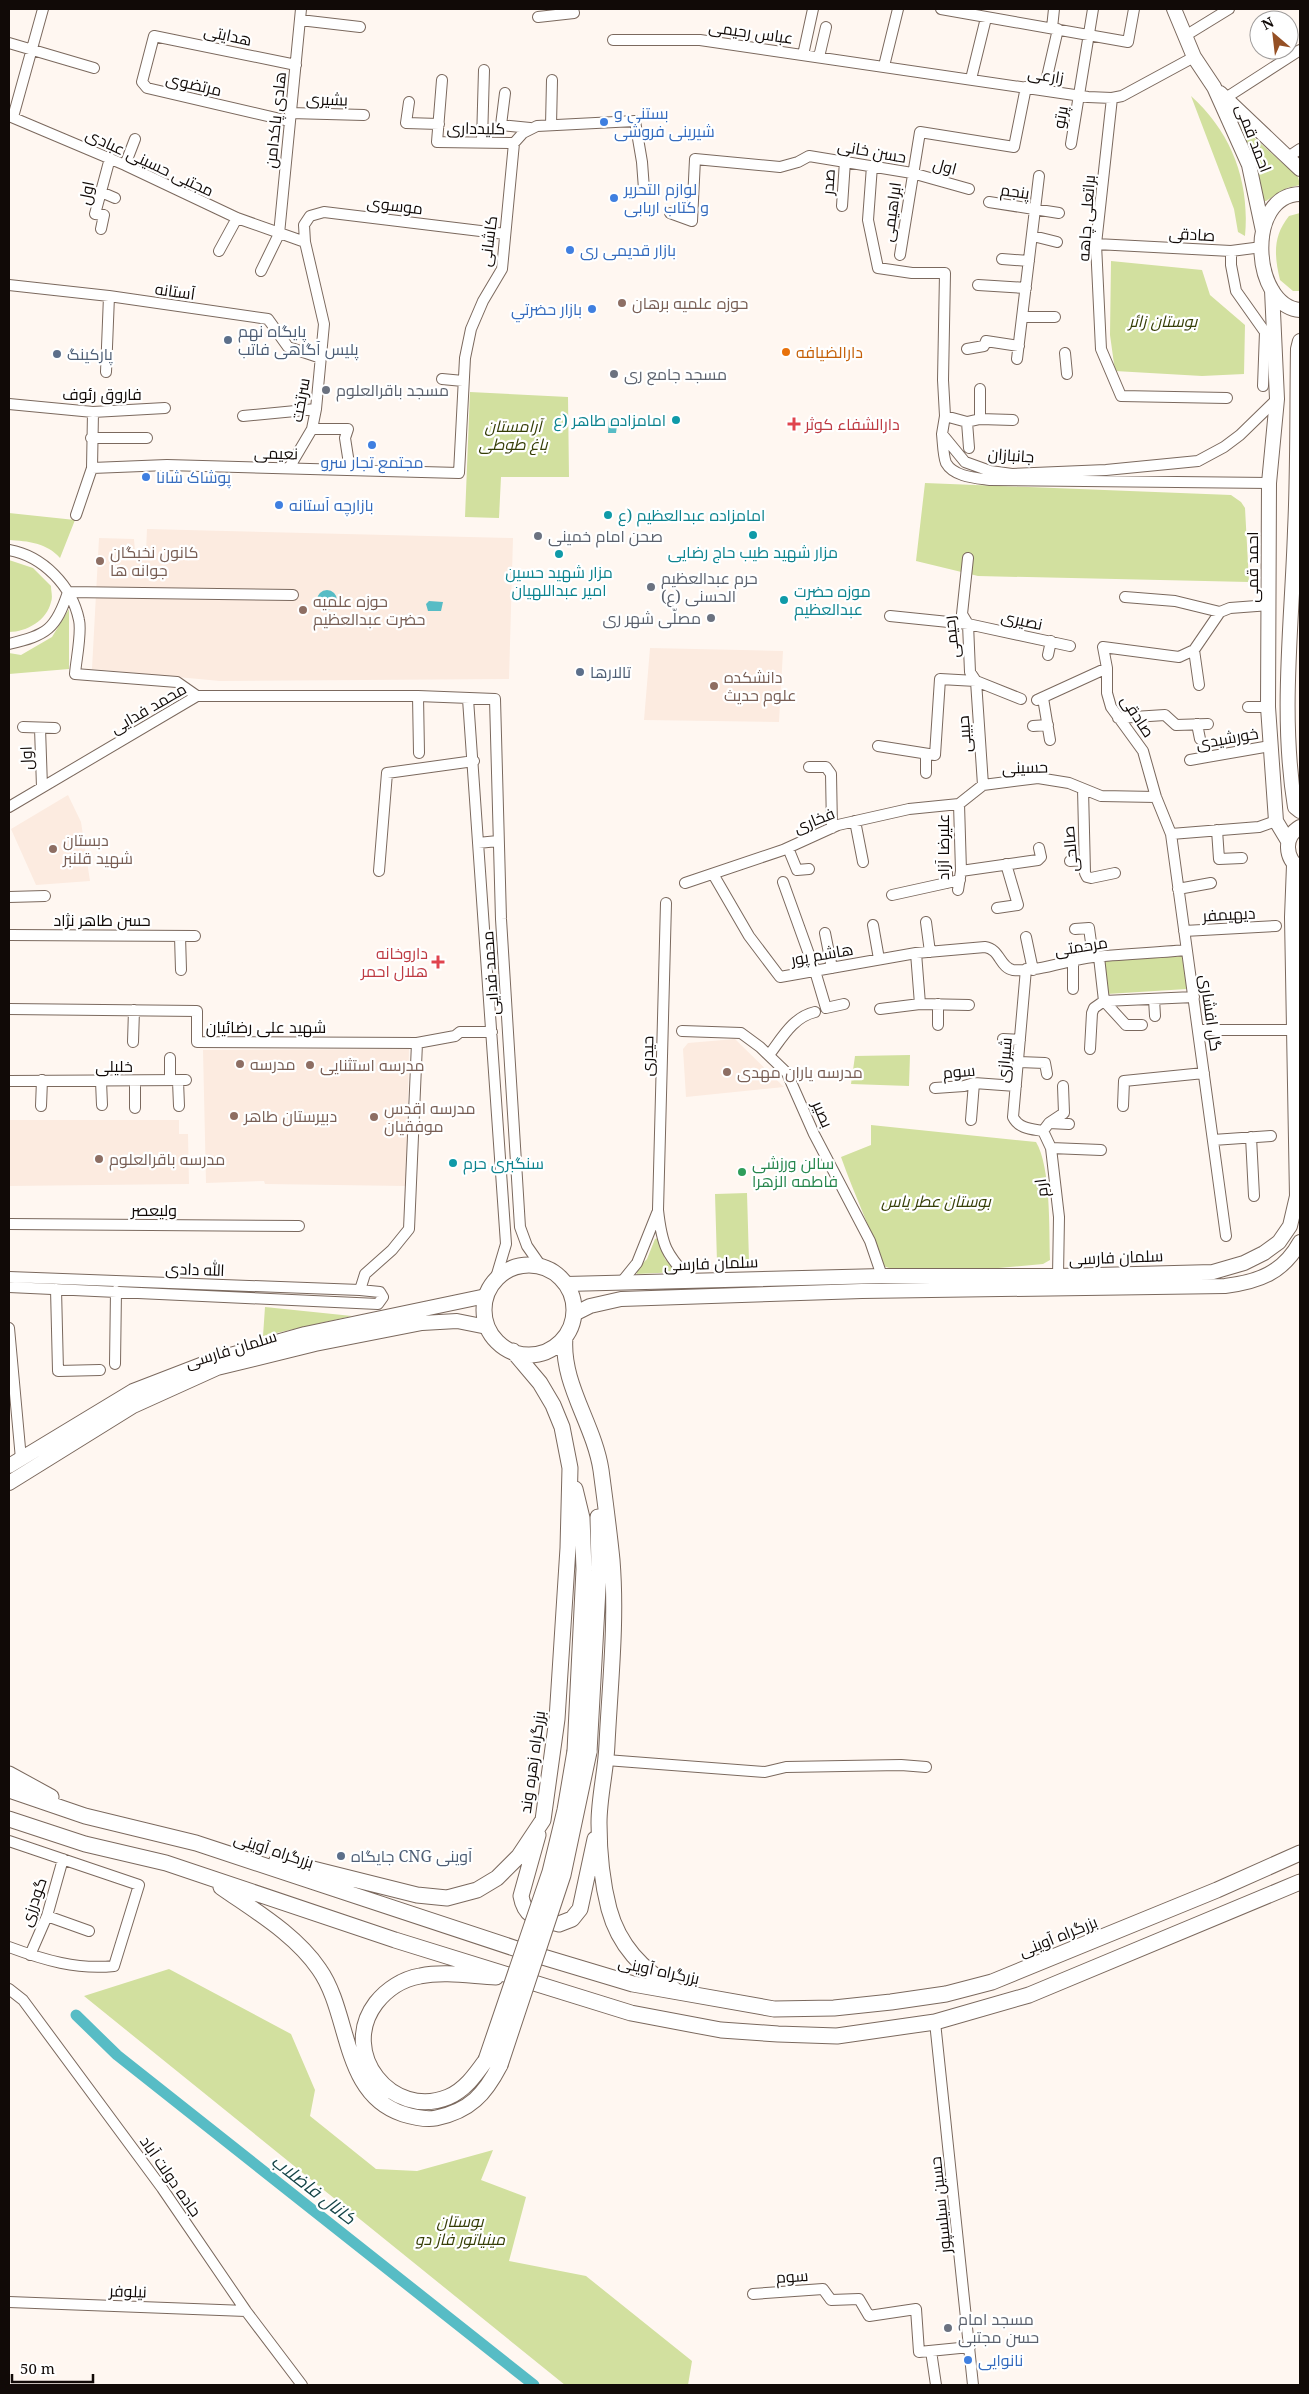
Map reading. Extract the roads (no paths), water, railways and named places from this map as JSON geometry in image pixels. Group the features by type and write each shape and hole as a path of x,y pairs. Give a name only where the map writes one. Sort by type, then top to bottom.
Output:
{"highway":[{"path":"528,1265 541,1266 559,1276 566,1284 572,1299 574,1314 571,1326 557,1344 538,1354 514,1351 503,1346 494,1338 488,1327 484,1306 486,1296 495,1281 504,1272 528,1265"},
{"name":"بزرگراه زهره وند","path":"564,1337 566,1369 600,1468 612,1561 612,1633 606,1760 599,1822 604,1882 609,1910 617,1933 628,1952 643,1967 681,1993"},
{"name":"بزرگراه زهره وند","path":"514,1351 540,1383 562,1427 582,1518 584,1569 582,1752"},
{"name":"بزرگراه زهره وند","path":"249,1861 270,1858 417,1895 447,1898 477,1890 497,1878 519,1856 543,1820 557,1719 568,1548 570,1468"},
{"name":"بزرگراه زهره وند","path":"493,2062 563,1875 582,1752 599,1570 598,1516 600,1468"},
{"path":"9,1774 85,1816"},
{"name":"بزرگراه آوینی","path":"9,1790 85,1816 196,1843 522,1951 633,1984 774,2009 834,2008 946,1994 992,1982 1217,1890 1300,1853"},
{"path":"9,1819 85,1844 166,1863 631,2013 721,2030 837,2036 935,2022 1029,1995 1102,1967 1300,1882"},
{"path":"543,1820 521,1896 522,1906 528,1914 559,1924 572,1919 580,1909 599,1822"},
{"path":"205,1876 290,1937 309,1955 330,1989 358,2073 368,2090 380,2102 395,2111 412,2117 432,2118 452,2114 472,2103 488,2087 493,2062"},
{"path":"493,2062 449,2097 430,2101 411,2099 383,2085 372,2073 365,2057 364,2027 370,2010 383,1994 400,1983 420,1976 443,1974 520,1978"}],"main road":[{"name":"احمد قمی","path":"1174,9 1194,58 1223,100 1249,165 1263,231"},
{"name":"احمد قمی","path":"1223,100 1300,169"},
{"path":"1300,194 1284,197 1275,205 1268,215 1263,231 1262,246 1265,274 1272,290 1285,306 1300,310"},
{"name":"احمد قمی","path":"1272,290 1276,399 1269,483 1270,605 1268,707 1276,821 1288,841 1289,858 1297,867"},
{"path":"1300,341 1298,349 1295,530 1288,661 1290,774 1295,807 1300,811"},
{"path":"1288,841 1292,834 1300,827"},
{"name":"سلمان فارسی","path":"566,1284 882,1276 1058,1276 1213,1272 1244,1263 1264,1253 1278,1242 1290,1226 1297,1196 1292,918 1297,867"},
{"name":"سلمان فارسی","path":"574,1314 590,1306 621,1299 872,1291 1225,1286 1251,1283 1275,1272 1294,1254 1300,1242"},
{"name":"سلمان فارسی","path":"9,1466 133,1391 216,1359 305,1334 486,1296"},
{"name":"سلمان فارسی","path":"9,1482 133,1406 217,1368 314,1344 422,1323 457,1321 488,1327"}],"street":[{"path":"11,117 43,9"},
{"name":"هادی پاکدامن","path":"279,234 301,9"},
{"path":"538,17 574,13 573,9"},
{"path":"803,55 813,9"},
{"path":"884,66 898,9"},
{"path":"941,9 1128,42 1134,9"},
{"path":"1044,90 1055,29 1054,9"},
{"name":"پرتو","path":"1071,144 1093,9"},
{"path":"1185,36 1229,9"},
{"path":"971,78 986,18"},
{"path":"300,20 360,27"},
{"path":"819,57 826,27"},
{"name":"هدایتی","path":"154,36 296,65"},
{"name":"مرتضوی","path":"154,36 142,82 147,88 289,117"},
{"name":"عباس رحیمی","path":"613,40 700,40 884,66"},
{"path":"9,44 94,68"},
{"path":"1223,100 1300,50"},
{"name":"زارعی","path":"884,66 1080,96 1112,98 1122,96 1194,58"},
{"path":"482,141 484,70"},
{"path":"409,102 406,123 439,124 442,80"},
{"path":"552,80 552,125"},
{"name":"حسن خانی","path":"670,213 692,221 695,159 780,168 798,162 808,156 912,173 920,132 1014,147 1026,87"},
{"path":"505,93 501,125 530,128 552,125 635,121 644,189"},
{"name":"براتعلی چاهه","path":"1112,98 1096,244 1101,349 1121,396 1227,398"},
{"name":"بشیری","path":"289,117 364,115"},
{"name":"مجتبی حسینی عبادی","path":"11,117 126,165 236,218 279,234"},
{"name":"کلیدداری","path":"439,124 438,142 482,141 514,144"},
{"path":"514,144 530,128"},
{"path":"126,165 135,139"},
{"name":"کاشانی","path":"459,473 464,381 471,329 482,301 502,269 514,144"},
{"path":"1288,157 1300,149"},
{"name":"اول","path":"101,229 104,215 95,214 110,158"},
{"name":"صدر","path":"842,206 845,161"},
{"path":"872,166 868,220 878,268 912,273 945,273 943,380 945,416 942,434"},
{"name":"اول","path":"912,173 969,189"},
{"name":"ابراهیمی","path":"900,255 912,173"},
{"path":"1017,359 1039,176"},
{"path":"101,192 115,198"},
{"name":"پنجم","path":"989,202 1059,213"},
{"name":"موسوی","path":"305,242 304,225 310,216 324,212 505,234"},
{"path":"219,251 236,218"},
{"path":"261,271 279,234 305,242"},
{"path":"1033,236 1057,242"},
{"name":"سرتخت","path":"289,468 312,429 316,409 324,324 305,242"},
{"name":"صادقی","path":"1096,244 1231,251 1231,265 1236,291 1265,332 1264,386"},
{"path":"1231,251 1262,246"},
{"path":"1002,259 1030,260"},
{"name":"آستانه","path":"9,285 109,296 268,319 288,347 321,358"},
{"path":"978,285 1026,288"},
{"path":"106,372 109,296"},
{"path":"1022,317 1055,317"},
{"path":"967,350 984,346 986,341 1018,346"},
{"path":"1065,353 1067,374"},
{"path":"442,379 464,381"},
{"path":"980,390 980,419"},
{"name":"جانبازان","path":"942,434 965,462 990,471 1012,474 1106,470 1198,461 1240,436 1276,399"},
{"name":"فاروق رئوف","path":"9,404 92,412 165,408"},
{"path":"243,416 316,409"},
{"path":"76,515 92,468 92,412"},
{"path":"945,416 968,422 980,419 1013,420"},
{"path":"968,422 969,448"},
{"path":"312,429 348,429 345,438 350,470"},
{"name":"جانبازان","path":"942,434 946,462 956,473 981,479 1269,483"},
{"path":"91,438 147,438"},
{"name":"نعیمی","path":"92,468 167,465 459,473"},
{"path":"9,550 40,562 54,574 68,592 80,621 75,674 177,682 197,696"},
{"name":"رحیمی","path":"968,558 962,614 968,624 970,672 976,681"},
{"path":"68,592 293,595"},
{"path":"9,644 35,637 54,623 60,615 68,592"},
{"path":"1125,597 1175,601 1220,612"},
{"path":"1199,685 1194,650 1220,612 1230,608 1270,605"},
{"name":"نصیری","path":"890,616 968,624 1070,646"},
{"path":"1048,655 1051,641"},
{"name":"صادقی","path":"1156,797 1143,751 1111,707 1107,693 1107,668 1103,647 1179,657 1194,650"},
{"path":"1050,740 1048,725 1040,699 1107,668"},
{"path":"878,746 936,756 940,679 976,681 1021,699"},
{"name":"حبیبی","path":"976,681 983,785"},
{"name":"محمد فدایی","path":"9,806 197,696 418,696 495,699 498,840 520,1227 527,1246 541,1266"},
{"path":"418,696 419,753"},
{"name":"محمد فدایی","path":"468,699 474,761 506,1244 495,1281"},
{"path":"1248,707 1268,707"},
{"path":"1118,718 1165,715 1176,725 1203,724 1200,739"},
{"path":"1033,726 1048,725"},
{"name":"اول","path":"23,727 55,728"},
{"name":"اول","path":"40,728 42,787"},
{"name":"خورشیدی","path":"1190,760 1270,746"},
{"path":"926,754 926,773"},
{"path":"379,871 387,773 474,761"},
{"path":"809,767 826,767 831,774 832,828"},
{"name":"حسینی","path":"958,804 983,785 1038,778 1069,783 1101,796 1156,797"},
{"name":"صالحی","path":"1083,789 1084,860 1087,877 1115,873"},
{"name":"گل افشاری","path":"1156,797 1171,834 1226,1236"},
{"name":"فخاری","path":"685,883 788,848 832,828 855,821 909,809 958,804"},
{"name":"علیرضا آزاد","path":"958,804 959,880"},
{"path":"855,821 863,862"},
{"path":"1171,834 1259,827 1276,821"},
{"path":"1217,830 1219,859 1242,858"},
{"path":"478,843 498,840"},
{"path":"788,848 797,870 809,869"},
{"path":"892,895 959,880 1006,864 1040,859 1039,848"},
{"path":"1070,861 1084,860"},
{"path":"997,908 1018,905 1006,864"},
{"path":"946,872 947,883"},
{"name":"هاشم پور","path":"712,874 749,936 780,977 916,953 991,948"},
{"path":"783,882 815,970 826,1008 844,1004"},
{"path":"1178,889 1211,883"},
{"path":"9,897 45,896"},
{"name":"حیدری","path":"658,1210 666,903"},
{"path":"926,922 930,952"},
{"path":"873,925 879,959"},
{"name":"دیهیمفر","path":"1184,931 1276,926"},
{"path":"1075,929 1089,928 1104,1001 1126,1025 1142,1025"},
{"path":"825,934 832,968"},
{"name":"حسن طاهر نژاد","path":"9,935 195,936"},
{"path":"180,936 181,970"},
{"name":"شیرازی","path":"1026,938 1029,970 1013,1117 1016,1123 1022,1127 1046,1127"},
{"name":"مرحمتی","path":"991,948 1007,968 1029,970 1096,957 1186,950"},
{"path":"916,953 920,1004"},
{"path":"1073,961 1074,989"},
{"path":"1090,1050 1092,1014 1094,1008 1104,1001 1194,997"},
{"path":"1154,999 1155,1016"},
{"path":"880,1009 920,1004 969,1005"},
{"path":"938,1004 938,1024"},
{"name":"شهید علی رضائیان","path":"9,1009 197,1011 197,1042 417,1043 455,1036 460,1032 492,1032"},
{"path":"133,1042 134,1010"},
{"path":"769,1055 795,1022 807,1014 815,1012"},
{"path":"1198,1030 1294,1030"},
{"name":"بصیر","path":"682,1031 741,1033 787,1072 814,1134 870,1241 882,1276"},
{"path":"1003,1038 1020,1040"},
{"path":"360,1290 365,1274 392,1250 410,1228 417,1043"},
{"path":"170,1058 178,1080 179,1106"},
{"path":"1019,1062 1045,1063 1047,1074"},
{"path":"1124,1106 1124,1081 1204,1073"},
{"path":"41,1106 42,1080"},
{"name":"خلیلی","path":"9,1081 178,1080"},
{"path":"101,1081 102,1105"},
{"path":"135,1081 135,1108"},
{"path":"971,1120 974,1083"},
{"name":"سوم","path":"935,1088 964,1086 974,1083 1016,1086"},
{"path":"1046,1127 1064,1113 1066,1091"},
{"path":"1046,1127 1069,1124"},
{"name":"ارم","path":"1046,1127 1051,1148 1059,1217 1058,1276"},
{"path":"1213,1140 1271,1136"},
{"path":"1250,1137 1254,1196"},
{"path":"1051,1148 1101,1150"},
{"path":"658,1210 660,1231 667,1254 691,1281"},
{"path":"620,1284 637,1263 658,1210"},
{"name":"ولیعصر","path":"9,1224 299,1226"},
{"name":"الله دادی","path":"9,1277 360,1290 380,1292 383,1297 378,1304 9,1287"},
{"path":"56,1289 58,1371 100,1370"},
{"path":"115,1364 116,1291"},
{"path":"9,1328 21,1459"},
{"path":"606,1760 765,1772 786,1767 901,1765 926,1767"},
{"path":"9,1841 139,1885 114,1966 91,1968 70,1966 9,1947"},
{"name":"گودرزی","path":"30,1955 47,1916 63,1858"},
{"path":"47,1916 89,1932"},
{"name":"جاده دولت آباد","path":"9,1989 23,2000 162,2188 246,2311 302,2385"},
{"name":"حسین سیلسپور","path":"935,2022 973,2385"},
{"name":"سوم","path":"753,2294 823,2289 831,2300 859,2299 869,2316 916,2309 919,2352 931,2351"},
{"name":"نیلوفر","path":"9,2302 246,2311"},
{"path":"936,2385 931,2351 970,2347"}],"water":[{"path":"609,419 618,419 616,433 608,433"},
{"path":"327,590 334,593 337,600 334,607 327,610 320,607 317,600 320,593"},
{"path":"429,601 443,602 441,611 428,611 426,604"}],"waterway":[{"name":"کانال فاضلاب","path":"76,2015 117,2055 534,2385"}],"place":[{"name":"بستنی و شیرینی فروشی","path":"604,122"},
{"name":"لوازم التحریر و کتاب اربابی","path":"614,198"},
{"name":"بازار قدیمی ری","path":"570,250"},
{"name":"حوزه علمیه برهان","path":"622,303"},
{"name":"بازار حضرتي","path":"592,309"},
{"name":"پایگاه نهم پلیس آگاهی فاتب","path":"228,340"},
{"name":"دارالضیافه","path":"786,352"},
{"name":"پارکینگ","path":"57,354"},
{"name":"مسجد جامع ری","path":"614,374"},
{"name":"مسجد باقرالعلوم","path":"326,390"},
{"name":"امامزاده طاهر (ع","path":"676,420"},
{"name":"دارالشفاء کوثر","path":"794,424"},
{"name":"مجتمع تجار سرو","path":"372,445"},
{"name":"پوشاک شانا","path":"146,477"},
{"name":"بازارچه آستانه","path":"279,505"},
{"name":"امامزاده عبدالعظیم (ع","path":"608,515"},
{"name":"مزار شهید طیب حاج رضایی","path":"753,535"},
{"name":"صحن امام خمینی","path":"538,536"},
{"name":"مزار شهید حسین امیر عبداللهیان","path":"559,554"},
{"name":"کانون نخبگان جوانه ها","path":"100,561"},
{"name":"حرم عبدالعظیم الحسنی (ع)","path":"651,587"},
{"name":"موزه حضرت عبدالعظیم","path":"784,600"},
{"name":"حوزه علمیه حضرت عبدالعظیم","path":"303,610"},
{"name":"مصلّی شهر ری","path":"711,618"},
{"name":"تالارها","path":"580,672"},
{"name":"دانشکده علوم حدیث","path":"714,686"},
{"name":"دبستان شهید قلنبر","path":"53,849"},
{"name":"داروخانه هلال احمر","path":"438,962"},
{"name":"مدرسه","path":"240,1064"},
{"name":"مدرسه استثنایی","path":"310,1065"},
{"name":"مدرسه یاران مهدی","path":"727,1072"},
{"name":"دبیرستان طاهر","path":"234,1116"},
{"name":"مدرسه اقدس موفقیان","path":"374,1117"},
{"name":"مدرسه باقرالعلوم","path":"99,1159"},
{"name":"سنگبری حرم","path":"453,1163"},
{"name":"سالن ورزشی فاطمه الزهرا","path":"742,1172"},
{"name":"جایگاه CNG آوینی","path":"341,1856"},
{"name":"مسجد امام حسن مجتبی","path":"948,2328"},
{"name":"نانوایی","path":"968,2360"}],"park label":[{"name":"بوستان زائر","path":"1163,321"},
{"name":"آرامستان باغ طوطی","path":"513,435"},
{"name":"بوستان عطر یاس","path":"936,1201"},
{"name":"بوستان مینیاتور فاز دو","path":"460,2230"}]}
